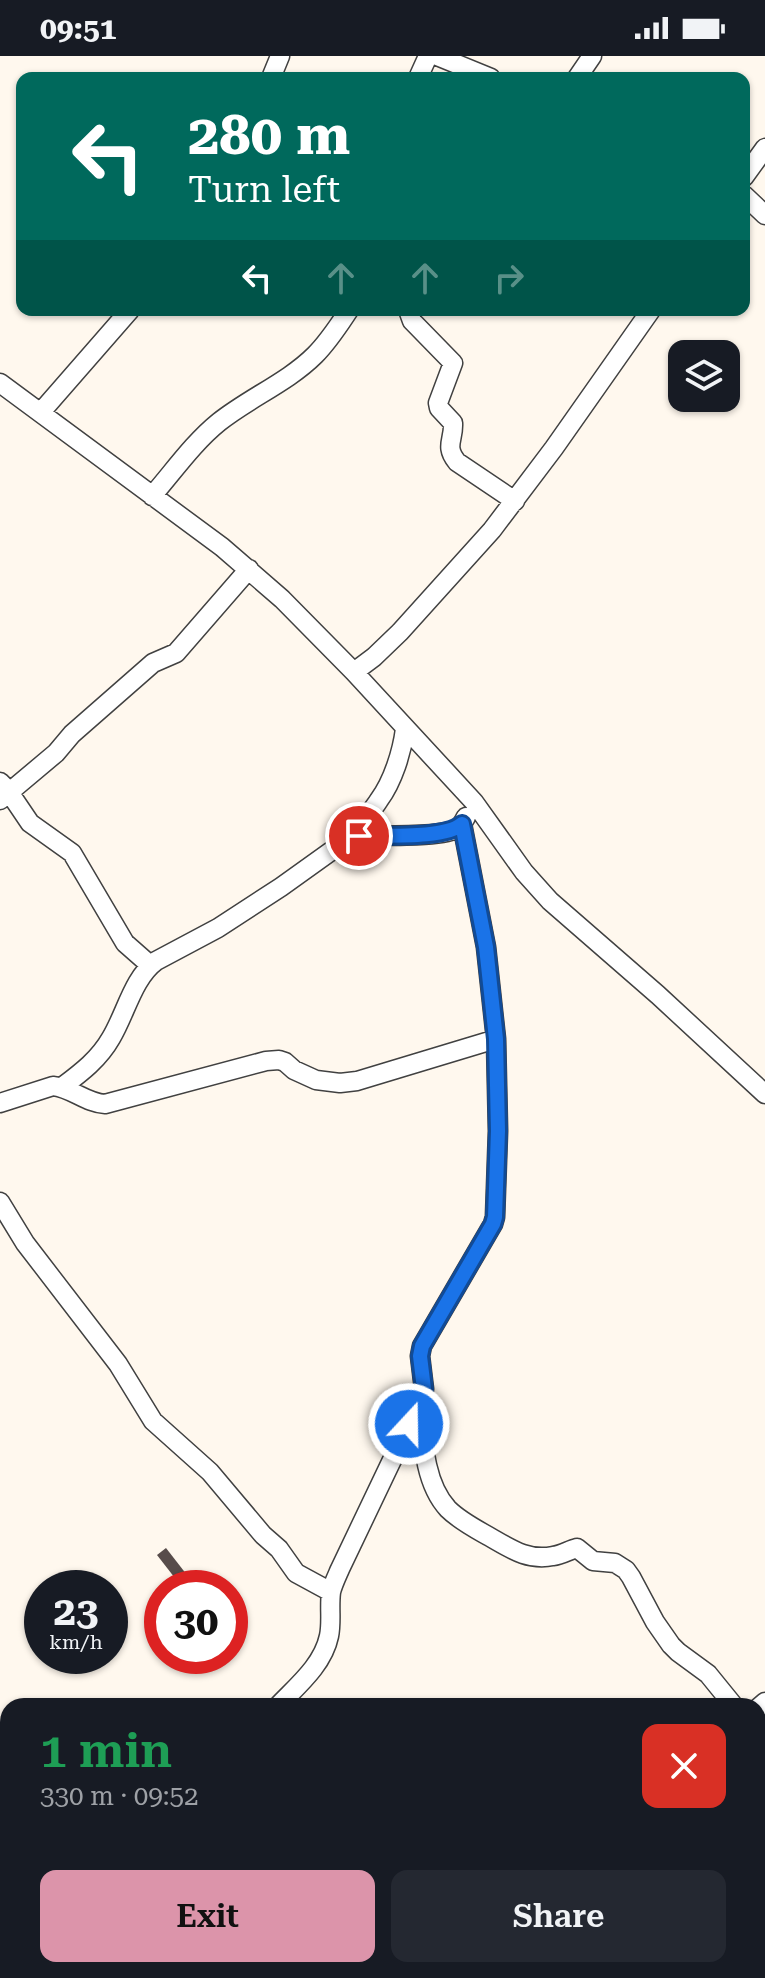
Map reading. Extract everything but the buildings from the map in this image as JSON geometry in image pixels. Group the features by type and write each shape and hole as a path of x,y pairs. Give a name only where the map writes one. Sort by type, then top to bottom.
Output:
{"street":[{"path":"437,56 476,72"},
{"path":"750,169 765,148"},
{"path":"750,201 765,215"},
{"path":"41,412 125,316"},
{"path":"152,496 216,425 315,355 345,316"},
{"path":"410,316 453,363 438,403 453,423 449,444 453,457 515,501"},
{"path":"354,672 400,632 492,530 647,316"},
{"path":"0,383 222,547 282,599 474,802 524,872 550,901 765,1094"},
{"path":"150,965 125,943 72,853 30,823 3,792 56,753 72,734 153,663 176,653 249,569"},
{"path":"354,837 385,791 405,729"},
{"path":"62,1087 91,1066 102,1053 150,965 218,928 341,843 354,837 443,833 462,824 474,802"},
{"path":"285,1698 326,1647 330,1634 331,1592 420,1402 424,1389 420,1351 495,1217 498,1131 496,1039 486,947 462,824"},
{"path":"0,1103 53,1086 105,1104 279,1060 316,1080 340,1083 357,1081 496,1039"},
{"path":"0,1202 25,1243 118,1364 153,1421 210,1472 263,1535 279,1549 296,1573 331,1592"},
{"path":"420,1402 430,1474 448,1509 470,1526 520,1554 552,1557 577,1548 593,1561 620,1565 631,1577 671,1645 708,1674 728,1698"}],"route":[{"path":"359,836 443,833 462,824 486,947 496,1039 498,1131 495,1217 461,1282 422,1346 420,1356 424,1389 409,1424"}]}
